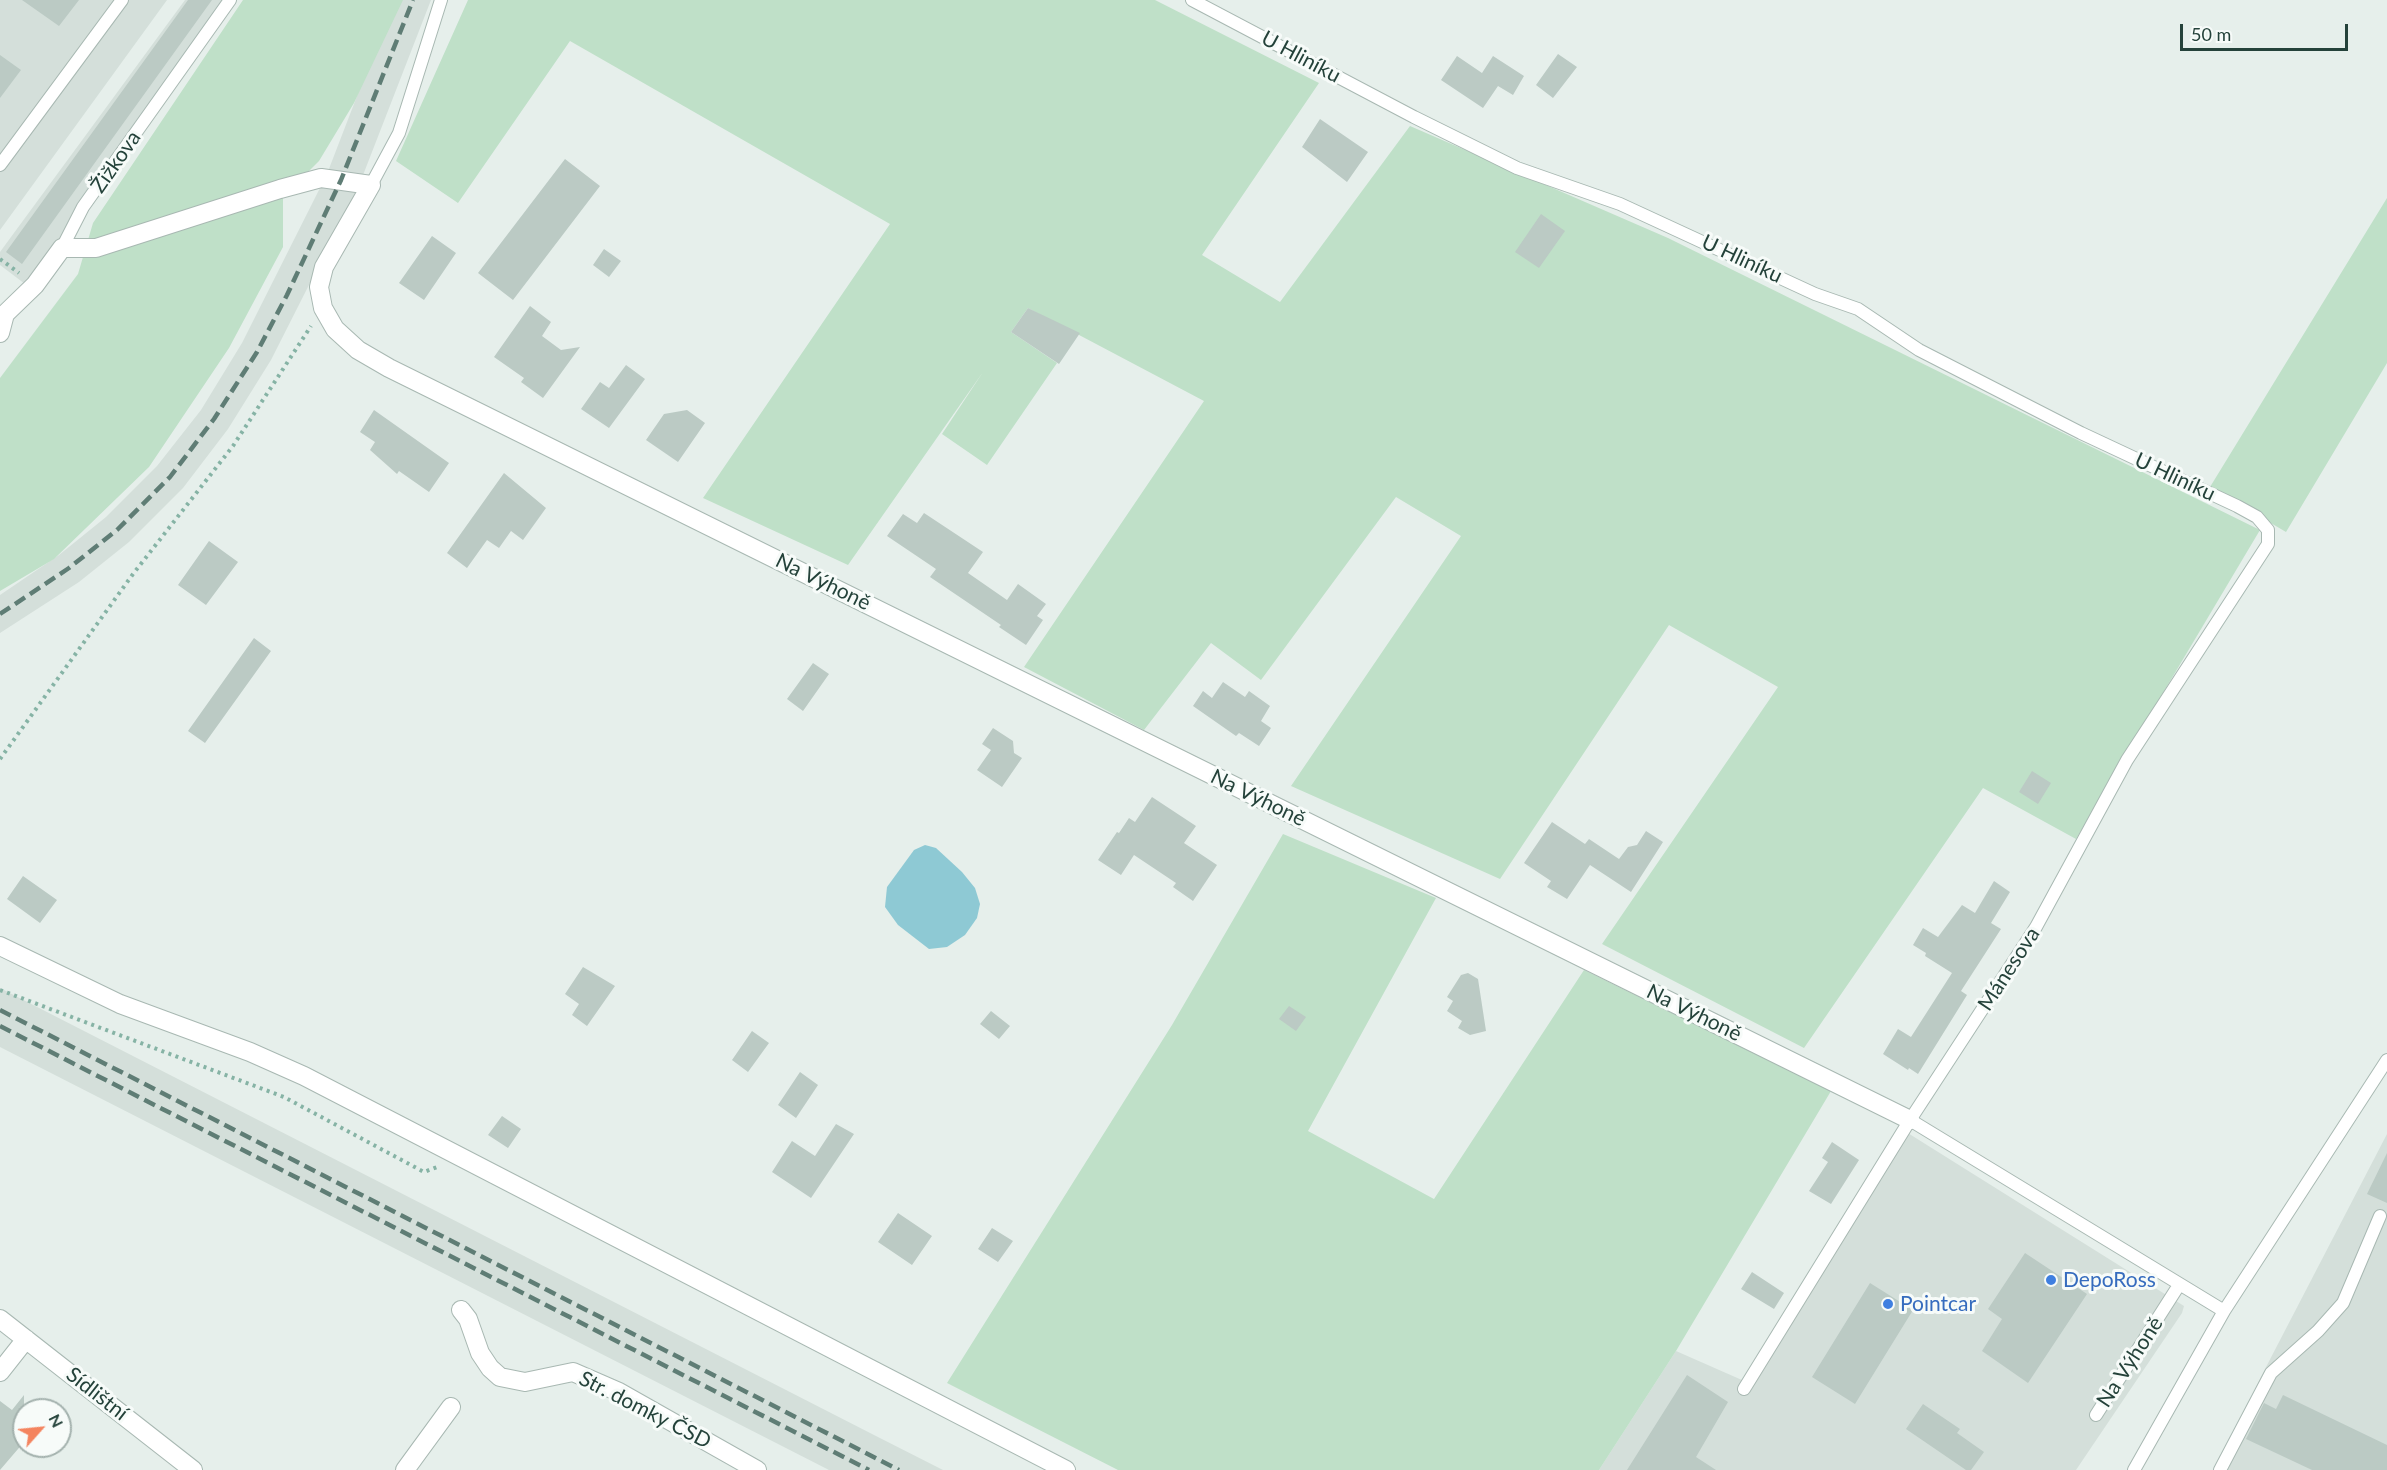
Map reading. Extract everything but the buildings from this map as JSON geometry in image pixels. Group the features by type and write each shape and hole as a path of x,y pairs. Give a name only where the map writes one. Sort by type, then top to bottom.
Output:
{"street":[{"path":"62,248 96,248 321,178 371,185"},
{"name":"Na Výhoně","path":"371,185 324,267 319,287 323,308 335,329 358,350 389,368 1910,1120"},
{"name":"Žižkova","path":"3,310 35,285 62,248"},
{"path":"0,333 3,310"},
{"path":"0,946 120,1004 250,1052 304,1076 1066,1470"},
{"name":"Str. domky ČSD","path":"461,1310 468,1319 480,1353 490,1368 500,1377 525,1382 573,1372 619,1392 757,1470"},
{"name":"Sídlištní","path":"0,1319 193,1470"},
{"path":"0,1372 26,1339"},
{"path":"405,1470 451,1407"}],"lane":[{"path":"0,165 122,0"},
{"name":"Žižkova","path":"62,248 83,207 230,0"},
{"path":"371,185 399,133 441,0"},
{"name":"U Hliníku","path":"1192,0 1414,117 1517,168 1620,204 1815,294 1858,309 1919,350 2081,433 2257,517 2268,530 2268,544"},
{"name":"Mánesova","path":"1744,1389 1910,1120 2036,927 2127,760 2268,544"},
{"path":"2134,1470 2224,1311 2387,1060"},
{"name":"Na Výhoně","path":"1910,1120 2179,1285 2096,1415"},
{"path":"2220,1470 2271,1373 2318,1331 2343,1303 2380,1216"},
{"path":"2179,1285 2224,1311"}],"path":[{"path":"0,759 133,574 233,446 323,308"},
{"path":"0,990 284,1097 424,1172 461,1159"}],"shaded area":[{"path":"0,0 167,0 0,230"},
{"path":"185,0 232,0 29,287 0,265 0,252"},
{"path":"394,0 431,0 358,188 271,360 228,429 183,488 129,542 79,582 0,633 0,595 59,555 106,517 157,466 201,410 242,343 327,174"},
{"path":"0,988 943,1470 829,1470 0,1047"},
{"path":"1903,1130 2184,1306 2182,1313 2076,1470 1599,1470 1676,1351 1751,1384"},
{"path":"2387,1134 2387,1470 2215,1470 2265,1369"}],"green space":[{"path":"243,0 403,0 354,103 319,161 283,197 283,247 229,348 149,467 54,559 0,591 0,378 78,274 93,223"},
{"path":"468,0 1155,0 1319,83 1202,255 1280,302 1410,126 1668,238 2260,530 2076,839 1983,788 1804,1048 1602,944 1778,687 1669,625 1500,879 1291,786 1461,536 1396,497 1261,680 1211,643 1144,730 1024,667 1204,401 1028,308 1011,332 1057,363 987,465 942,434 983,372 848,565 703,498 890,224 570,41 458,203 396,161"},
{"path":"2387,198 2387,363 2286,532 2210,487"},
{"path":"1283,834 1436,898 1308,1131 1434,1199 1584,970 1831,1091 1676,1351 1599,1470 1118,1470 947,1383 1172,1025"}],"water":[{"path":"925,845 936,848 962,872 975,888 980,904 977,918 965,935 947,947 929,949 898,925 885,907 887,887 914,850"}],"railway":[{"path":"0,614 69,568 117,530 170,477 214,419 257,352 287,295 341,180 413,0"},
{"path":"0,1010 899,1470"},
{"path":"0,1026 869,1470"}],"place":[{"name":"DepoRoss","path":"2051,1280"},
{"name":"Pointcar","path":"1888,1304"}]}
